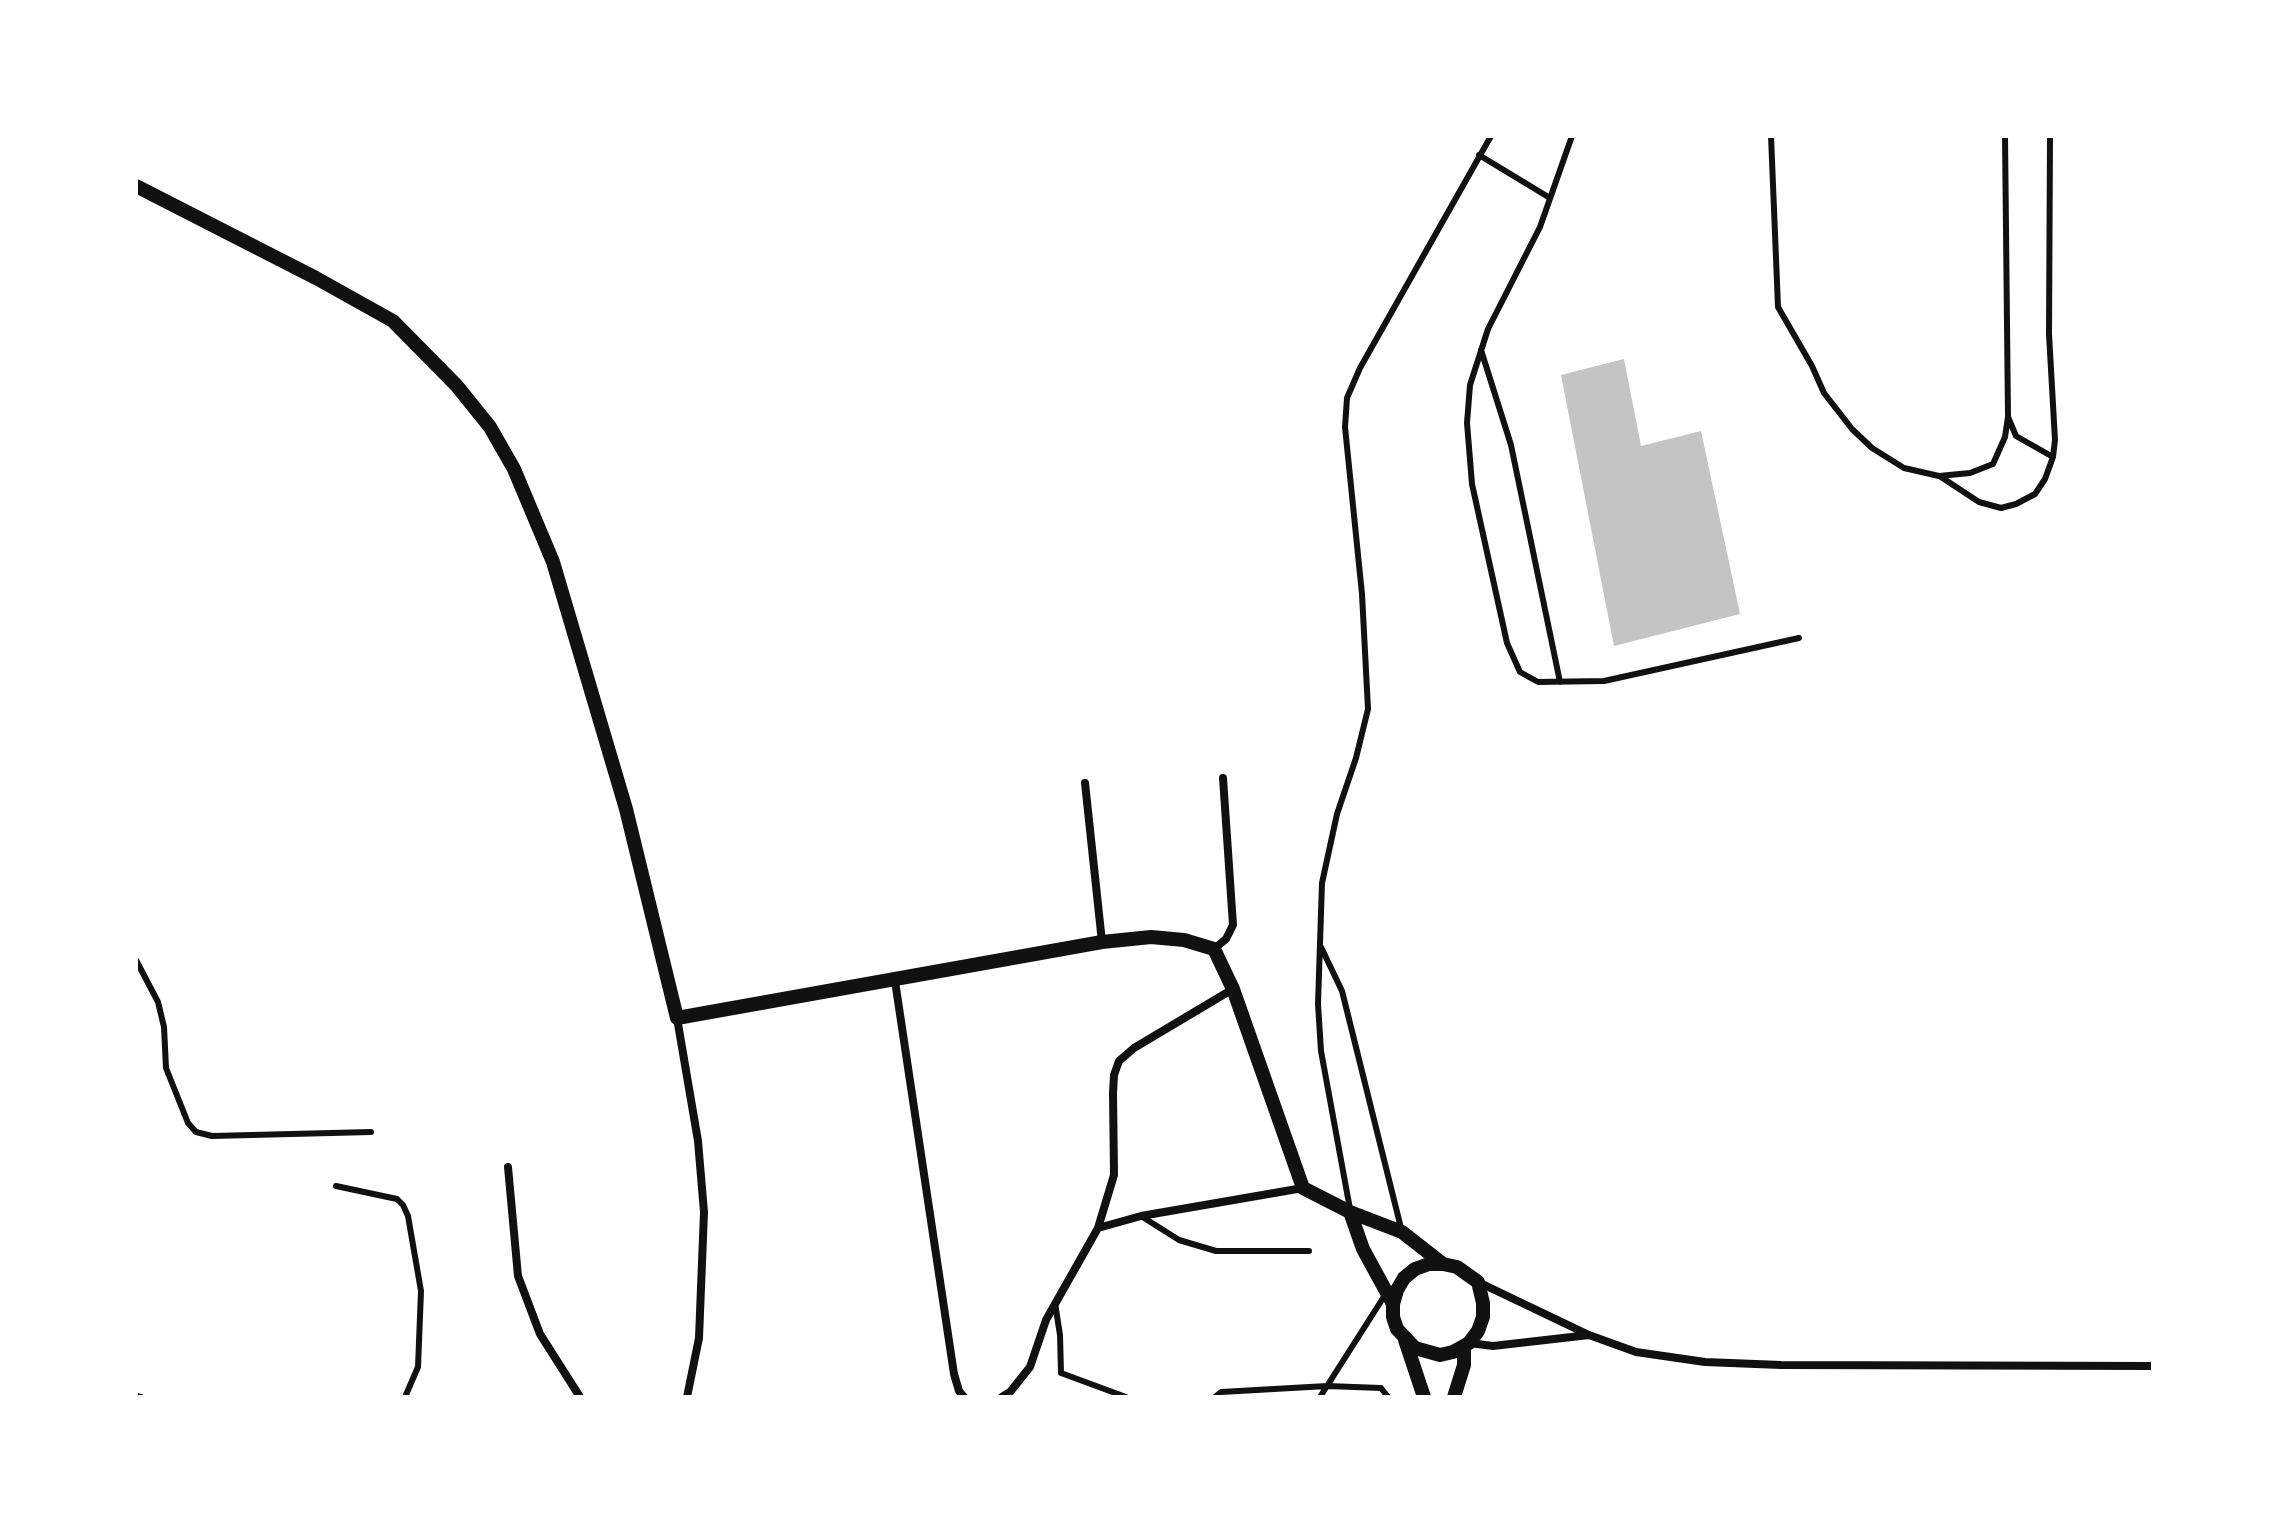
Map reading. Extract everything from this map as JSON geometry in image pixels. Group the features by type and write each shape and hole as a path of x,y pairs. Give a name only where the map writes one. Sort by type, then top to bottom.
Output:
{"street":[{"path":"136,186 393,321 457,386 490,427 514,469 553,562 626,809 677,1018 698,1141 704,1212 699,1338 687,1397"},
{"path":"1214,949 1226,939 1233,925 1223,778"},
{"path":"1085,783 1102,942"},
{"path":"677,1018 1102,942 1151,937 1184,940 1214,949 1233,989 1303,1188"},
{"path":"895,981 954,1374 962,1394"},
{"path":"1002,1397 1010,1392 1030,1367 1046,1320 1098,1228 1114,1175 1113,1093 1119,1061 1134,1048 1233,989"},
{"path":"508,1167 518,1276 540,1334 580,1397"},
{"path":"1098,1228 1141,1216 1303,1188 1350,1212 1402,1232 1443,1264"},
{"path":"1350,1212 1363,1249 1390,1298 1397,1329 1415,1348 1440,1355 1467,1345 1493,1346 1589,1335"},
{"path":"1390,1298 1404,1278 1415,1269 1429,1264 1443,1264 1457,1267 1478,1282 1589,1335 1636,1352 1705,1362 2153,1366"},
{"path":"1454,1397 1467,1345 1478,1331 1483,1317 1478,1282"},
{"path":"1405,1340 1424,1397"}],"lane":[{"path":"1350,1212 1321,1051 1318,1004 1322,883 1337,814 1368,709 1362,594 1345,427 1347,398 1360,368 1491,136"},
{"path":"1572,136 1540,227 1488,329 1470,385 1467,423 1472,484 1507,643 1520,672 1538,682 1604,681 1799,638"},
{"path":"1771,136 1778,307 1824,393 1852,429 1872,448 1904,468 1939,476 1970,473 1993,464 2005,437 2008,417 2005,136"},
{"path":"1939,476 1979,502 2001,508 2035,494 2045,479 2053,457 2055,440 2049,334 2050,136"},
{"path":"1479,155 1550,198"},
{"path":"1481,350 1511,445 1560,682"},
{"path":"2008,417 2016,436 2053,457"},
{"path":"1320,944 1342,991 1402,1232"},
{"path":"136,960 158,1002 164,1027 166,1068 188,1123 196,1132 212,1136 371,1132"},
{"path":"336,1186 397,1199 408,1216 421,1291 418,1367 405,1397"},
{"path":"1141,1216 1179,1240 1216,1251 1309,1251"},
{"path":"1320,1397 1390,1298"},
{"path":"1055,1303 1061,1373 1126,1397"},
{"path":"1215,1397 1221,1392 1327,1386 1381,1388 1388,1397"}],"building":[{"path":"1624,359 1641,446 1701,431 1740,614 1614,646 1561,375"}]}
